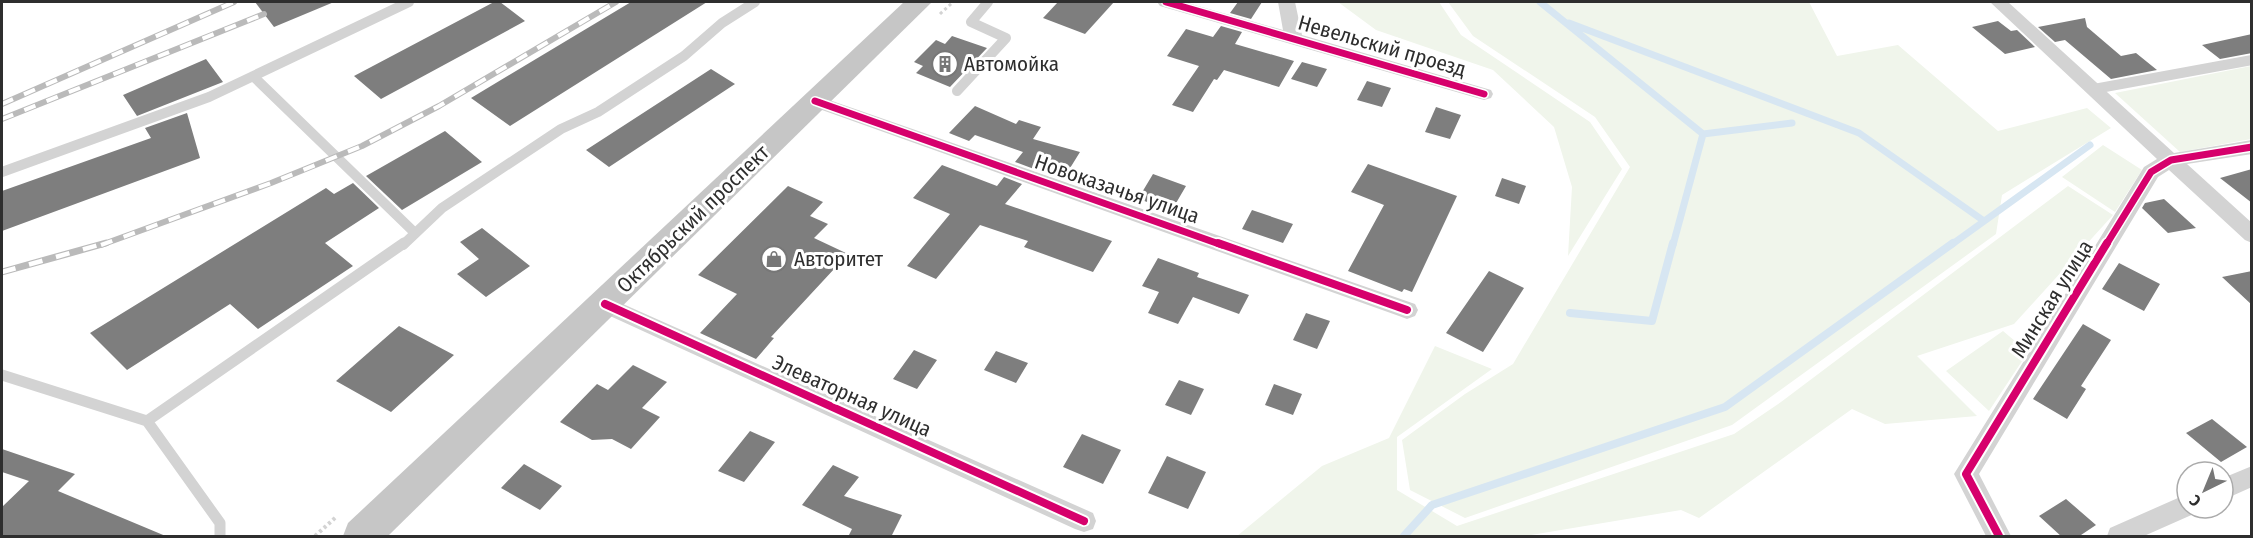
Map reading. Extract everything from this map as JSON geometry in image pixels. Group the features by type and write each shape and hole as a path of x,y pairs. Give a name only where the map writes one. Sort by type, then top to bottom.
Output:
{"main road":[{"name":"Октябрьский проспект","path":"363,537 919,2"}],"street":[{"name":"Невельский проезд","path":"1166,2 1484,94"},
{"path":"1287,2 1294,40"},
{"path":"1998,2 2252,235"},
{"name":"Новоказачья улица","path":"815,101 1407,310"},
{"name":"Минская улица","path":"1999,537 1966,474 2151,172 2171,160 2252,147"},
{"name":"Элеваторная улица","path":"605,304 1084,521"},
{"path":"2235,484 2252,476"},
{"path":"2119,537 2175,511"}],"lane":[{"path":"2,172 209,97 409,2"},
{"path":"147,421 397,250 442,208 561,129 598,112 675,62 722,23 755,2"},
{"path":"957,91 1005,38 971,22 988,2"},
{"path":"2094,90 2252,60"},
{"path":"253,76 415,233"},
{"path":"2,375 147,421 220,523 220,537"}],"shaded area":[{"path":"1338,2 1439,2 1461,35 1590,122 1622,169 1568,256 1572,187 1554,127 1493,70 1376,30"},
{"path":"1448,2 1809,2 1837,56 1898,45 1998,131 2087,108 2111,128 2002,195 1996,234 1732,425 1465,518 1410,490 1402,440 1465,394 1513,364 1630,167 1595,117 1473,36"},
{"path":"2251,66 2251,139 2180,152 2115,93"},
{"path":"2103,145 2142,170 2115,212 2062,177"},
{"path":"2068,186 2113,215 2014,324 1917,356 1977,416 1885,424 1852,409 1699,518 1681,510 1525,536 1237,536 1322,466 1389,438 1435,346 1492,369 1397,437 1397,490 1457,526 1734,434 1781,402"},
{"path":"2003,331 2028,352 1989,411 1946,371"}],"building":[{"path":"255,2 334,2 274,27"},
{"path":"494,2 500,2 525,21 381,99 354,76"},
{"path":"631,2 707,2 510,126 471,98"},
{"path":"1058,2 1114,2 1085,34 1043,18"},
{"path":"1238,2 1262,2 1251,19 1230,13"},
{"path":"2085,18 2087,27 2121,56 2136,53 2157,70 2111,79 2065,40 2055,42 2038,27"},
{"path":"1998,21 2011,31 2017,30 2035,47 2005,54 1972,27"},
{"path":"1221,26 1242,32 1235,44 1294,61 1279,87 1224,70 1217,80 1214,79 1193,112 1172,105 1199,66 1167,56 1186,29 1213,37"},
{"path":"2252,34 2252,53 2220,59 2202,45"},
{"name":"Автомойка","path":"952,36 987,48 950,87 916,73 923,66 914,62 936,40 945,44"},
{"path":"206,59 223,82 137,116 123,95"},
{"path":"1302,62 1327,69 1317,87 1291,79"},
{"path":"711,69 735,84 609,167 586,150"},
{"path":"1367,81 1391,88 1382,107 1357,100"},
{"path":"975,106 1016,124 1019,120 1041,127 1033,139 1080,152 1067,173 1037,165 1034,169 1015,162 1023,152 975,135 969,141 949,133"},
{"path":"1436,107 1461,115 1450,139 1425,132"},
{"path":"187,113 200,158 2,231 2,191 151,138 145,128"},
{"path":"445,131 482,162 402,210 366,176"},
{"path":"1368,164 1457,196 1412,292 1404,289 1402,292 1348,271 1384,205 1351,192"},
{"path":"942,165 997,186 1004,177 1022,184 1005,204 1112,241 1093,272 1024,247 1028,241 980,225 936,279 907,266 950,214 913,198"},
{"path":"2252,169 2252,203 2220,178"},
{"path":"1153,174 1186,186 1172,210 1138,199"},
{"path":"1502,178 1526,186 1519,204 1495,196"},
{"path":"353,183 379,208 325,243 353,266 258,329 230,304 127,370 90,333 326,188 334,194"},
{"path":"788,186 823,202 810,216 828,224 814,238 848,254 771,337 774,338 756,359 700,333 737,294 698,275"},
{"path":"2164,199 2196,228 2168,233 2142,208 2145,203"},
{"path":"1252,210 1293,224 1283,243 1242,229"},
{"path":"482,228 530,266 486,297 457,274 479,259 460,242"},
{"path":"1158,258 1199,273 1197,277 1249,295 1239,314 1193,297 1178,324 1148,313 1159,292 1142,286"},
{"path":"2119,263 2160,284 2144,311 2102,289"},
{"path":"1489,271 1524,288 1483,352 1446,333"},
{"path":"2252,271 2252,305 2222,277"},
{"path":"1306,313 1330,321 1317,349 1293,340"},
{"path":"2083,324 2111,340 2081,386 2086,389 2067,419 2033,399"},
{"path":"399,326 454,355 391,412 336,381"},
{"path":"914,350 937,360 917,389 893,379"},
{"path":"996,351 1028,363 1016,383 984,370"},
{"path":"633,365 667,382 642,408 660,417 631,449 612,439 592,440 560,422 597,384 608,390"},
{"path":"1179,380 1204,389 1191,415 1165,405"},
{"path":"1274,384 1302,394 1293,415 1265,405"},
{"path":"2212,419 2247,447 2224,460 2219,460 2186,433"},
{"path":"750,431 775,442 744,482 718,471"},
{"path":"1082,434 1121,450 1103,484 1063,467"},
{"path":"2,449 75,474 58,491 168,537 2,537 2,507 29,481 2,472"},
{"path":"1167,456 1206,472 1188,509 1148,493"},
{"path":"524,464 562,486 540,510 501,488"},
{"path":"833,465 859,477 844,496 902,515 891,537 848,537 852,529 802,505"},
{"path":"2066,499 2096,525 2078,537 2062,537 2039,516"}],"waterway":[{"path":"1540,2 1703,134"},
{"path":"1569,23 1859,133 1984,221"},
{"path":"1703,134 1792,123"},
{"path":"1673,245 1703,134"},
{"path":"1951,245 2090,145"},
{"path":"1570,313 1652,321 1673,243"},
{"path":"1404,536 1432,505 1725,407 1953,243"}],"railway":[{"path":"2,104 234,2"},
{"path":"101,245 271,183 362,146 439,106 616,2"},
{"path":"2,119 264,14"},
{"path":"2,272 106,243"}],"cycle path":[{"path":"1166,2 1484,94"},
{"path":"815,101 1407,310"},
{"path":"1999,536 1966,474 2151,172 2171,160 2252,147"},
{"path":"605,304 1084,521"}],"place":[{"name":"Автомойка","path":"945,64"},
{"name":"Авторитет","path":"774,259"}]}
